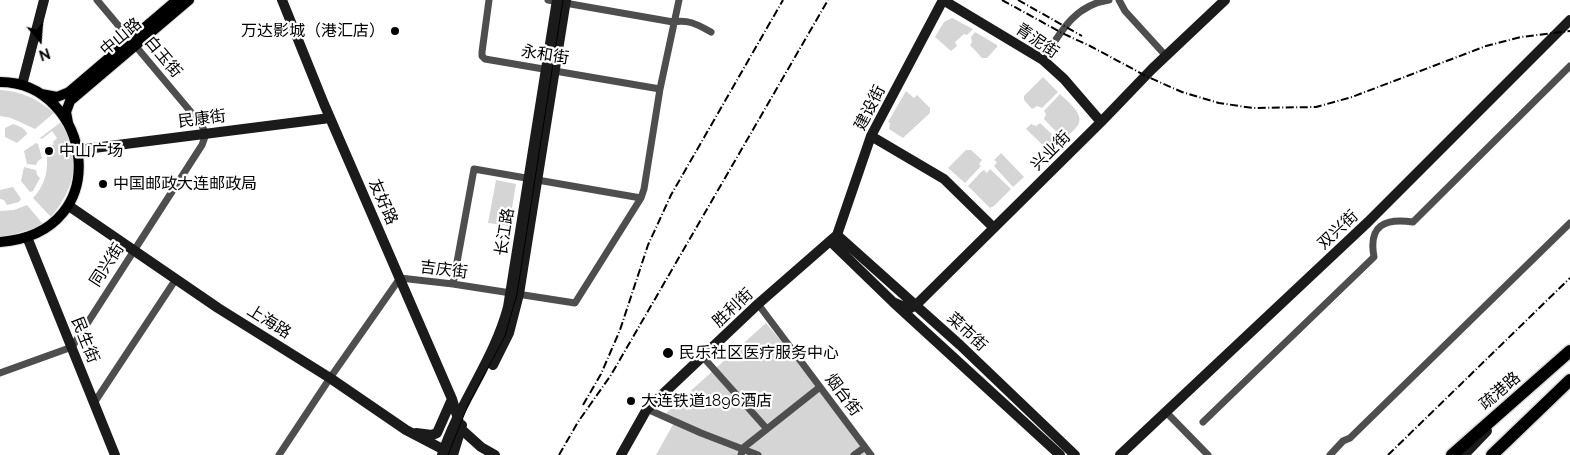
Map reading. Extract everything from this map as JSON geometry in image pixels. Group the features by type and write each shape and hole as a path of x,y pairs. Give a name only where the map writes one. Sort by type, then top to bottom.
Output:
{"highway":[{"name":"疏港路","path":"1452,455 1570,351"},
{"path":"1492,455 1570,380"}],"main road":[{"path":"22,85 44,0"},
{"name":"中山路","path":"71,94 133,42 178,0"},
{"name":"中山路","path":"133,42 189,0"},
{"name":"友好路","path":"282,0 330,118 452,399 461,429"},
{"name":"青泥街","path":"943,0 1042,60 1064,79 1102,122"},
{"name":"建设街","path":"834,241 871,136 943,0"},
{"name":"兴业街","path":"916,305 1102,122 1166,56 1225,0"},
{"name":"长江路","path":"450,454 468,409 509,333 559,1"},
{"name":"双兴街","path":"1120,455 1368,222 1570,20"},
{"path":"0,82 22,85 47,96 56,97 71,94 66,112 78,150 79,168 77,182 69,206 50,225 27,237 0,242"},
{"path":"38,93 56,108 71,131"},
{"name":"民康街","path":"78,150 330,118"},
{"path":"871,136 944,180 994,228"},
{"name":"上海路","path":"69,206 176,279 330,378 406,430 450,454"},
{"name":"民生街","path":"27,237 115,455"},
{"path":"834,241 893,302 1060,455"},
{"name":"菜市街","path":"834,241 916,305 1074,455"},
{"name":"胜利街","path":"620,455 650,410 759,307 834,241"},
{"name":"长江路","path":"450,454 458,416 499,336 515,293"},
{"path":"893,302 909,309 916,305"},
{"path":"1464,455 1522,393"},
{"path":"406,430 431,435 437,432 452,399"},
{"name":"胜利街","path":"627,455 650,410"},
{"path":"461,429 481,447 495,455"}],"street":[{"name":"白玉街","path":"97,0 201,124 206,134"},
{"name":"永和街","path":"489,0 482,52 482,56 489,60 660,89"},
{"path":"453,284 474,169 641,198 660,89 679,0"},
{"path":"1042,60 1070,18 1086,8 1109,0"},
{"path":"1120,0 1125,11 1166,56"},
{"path":"559,1 674,22 684,20 711,32"},
{"path":"1203,422 1374,256 1372,236 1376,230 1384,224 1395,220 1413,222 1570,66"},
{"name":"同兴街","path":"72,347 202,145 206,134"},
{"name":"吉庆街","path":"279,455 400,278 453,284 575,303 641,198"},
{"path":"1368,222 1376,230"},
{"path":"1330,455 1342,441 1350,438 1570,223"},
{"path":"94,403 176,279"},
{"name":"烟台街","path":"759,307 870,455"},
{"path":"0,373 72,347"},
{"path":"705,359 766,429"},
{"path":"741,452 766,429 820,387"},
{"path":"650,410 741,452 758,455"},
{"path":"1166,412 1208,455"},
{"path":"854,455 865,447"}],"shaded area":[{"path":"952,18 973,29 955,42 957,46 951,51 935,37 944,22"},
{"path":"975,32 997,45 987,58 982,58 970,45 972,42 971,37"},
{"path":"1043,77 1058,92 1042,108 1037,106 1032,109 1024,100 1024,96"},
{"path":"0,90 15,92 29,97 54,113 35,129 11,118 0,116"},
{"path":"906,91 914,98 917,95 930,108 930,113 903,138 889,129 890,123 888,122"},
{"path":"1060,94 1077,112 1080,121 1075,129 1063,139 1044,119 1046,114 1044,111"},
{"path":"61,122 72,147 73,171 71,183 66,194 51,217 33,198 46,176 46,150 54,144 53,142 57,138 52,131 42,139 40,138"},
{"path":"1040,123 1060,142 1050,152 1026,129 1031,124 1036,126"},
{"path":"13,124 19,126 27,134 17,143 5,137 5,128"},
{"path":"36,143 42,158 36,165 27,164 24,151"},
{"path":"966,150 971,150 982,160 979,164 981,166 965,183 948,168"},
{"path":"1001,153 1024,177 1013,187 994,166 997,162 994,160"},
{"path":"24,167 36,170 40,178 33,191 30,192 21,181"},
{"path":"990,169 1011,189 990,208 968,186 981,172 984,170 987,173"},
{"path":"496,180 516,184 509,226 488,223"},
{"path":"13,187 21,199 19,202 7,205 4,200 0,199 0,190"},
{"path":"27,205 43,224 36,228 0,238 0,211 14,210"},
{"path":"766,323 820,387 871,455 656,455 676,418 665,414"}],"tram line":[{"path":"448,455 468,405 505,336 517,294 563,0"}],"railway":[{"path":"583,405 601,374 620,330 648,245 671,195 783,0"},
{"path":"559,455 578,422 611,375 828,0"},
{"path":"1002,0 1148,77 1182,92 1219,103 1253,108 1316,107 1352,97 1486,46 1521,37 1570,31"},
{"path":"1018,0 1082,36"},
{"path":"1388,455 1570,278"}],"place":[{"name":"万达影城（港汇店）","path":"395,31"},
{"name":"中山广场","path":"49,151"},
{"name":"中国邮政大连邮政局","path":"103,184"},
{"name":"民乐社区医疗服务中心","path":"668,353"},
{"name":"大连铁道1896酒店","path":"631,401"}]}
